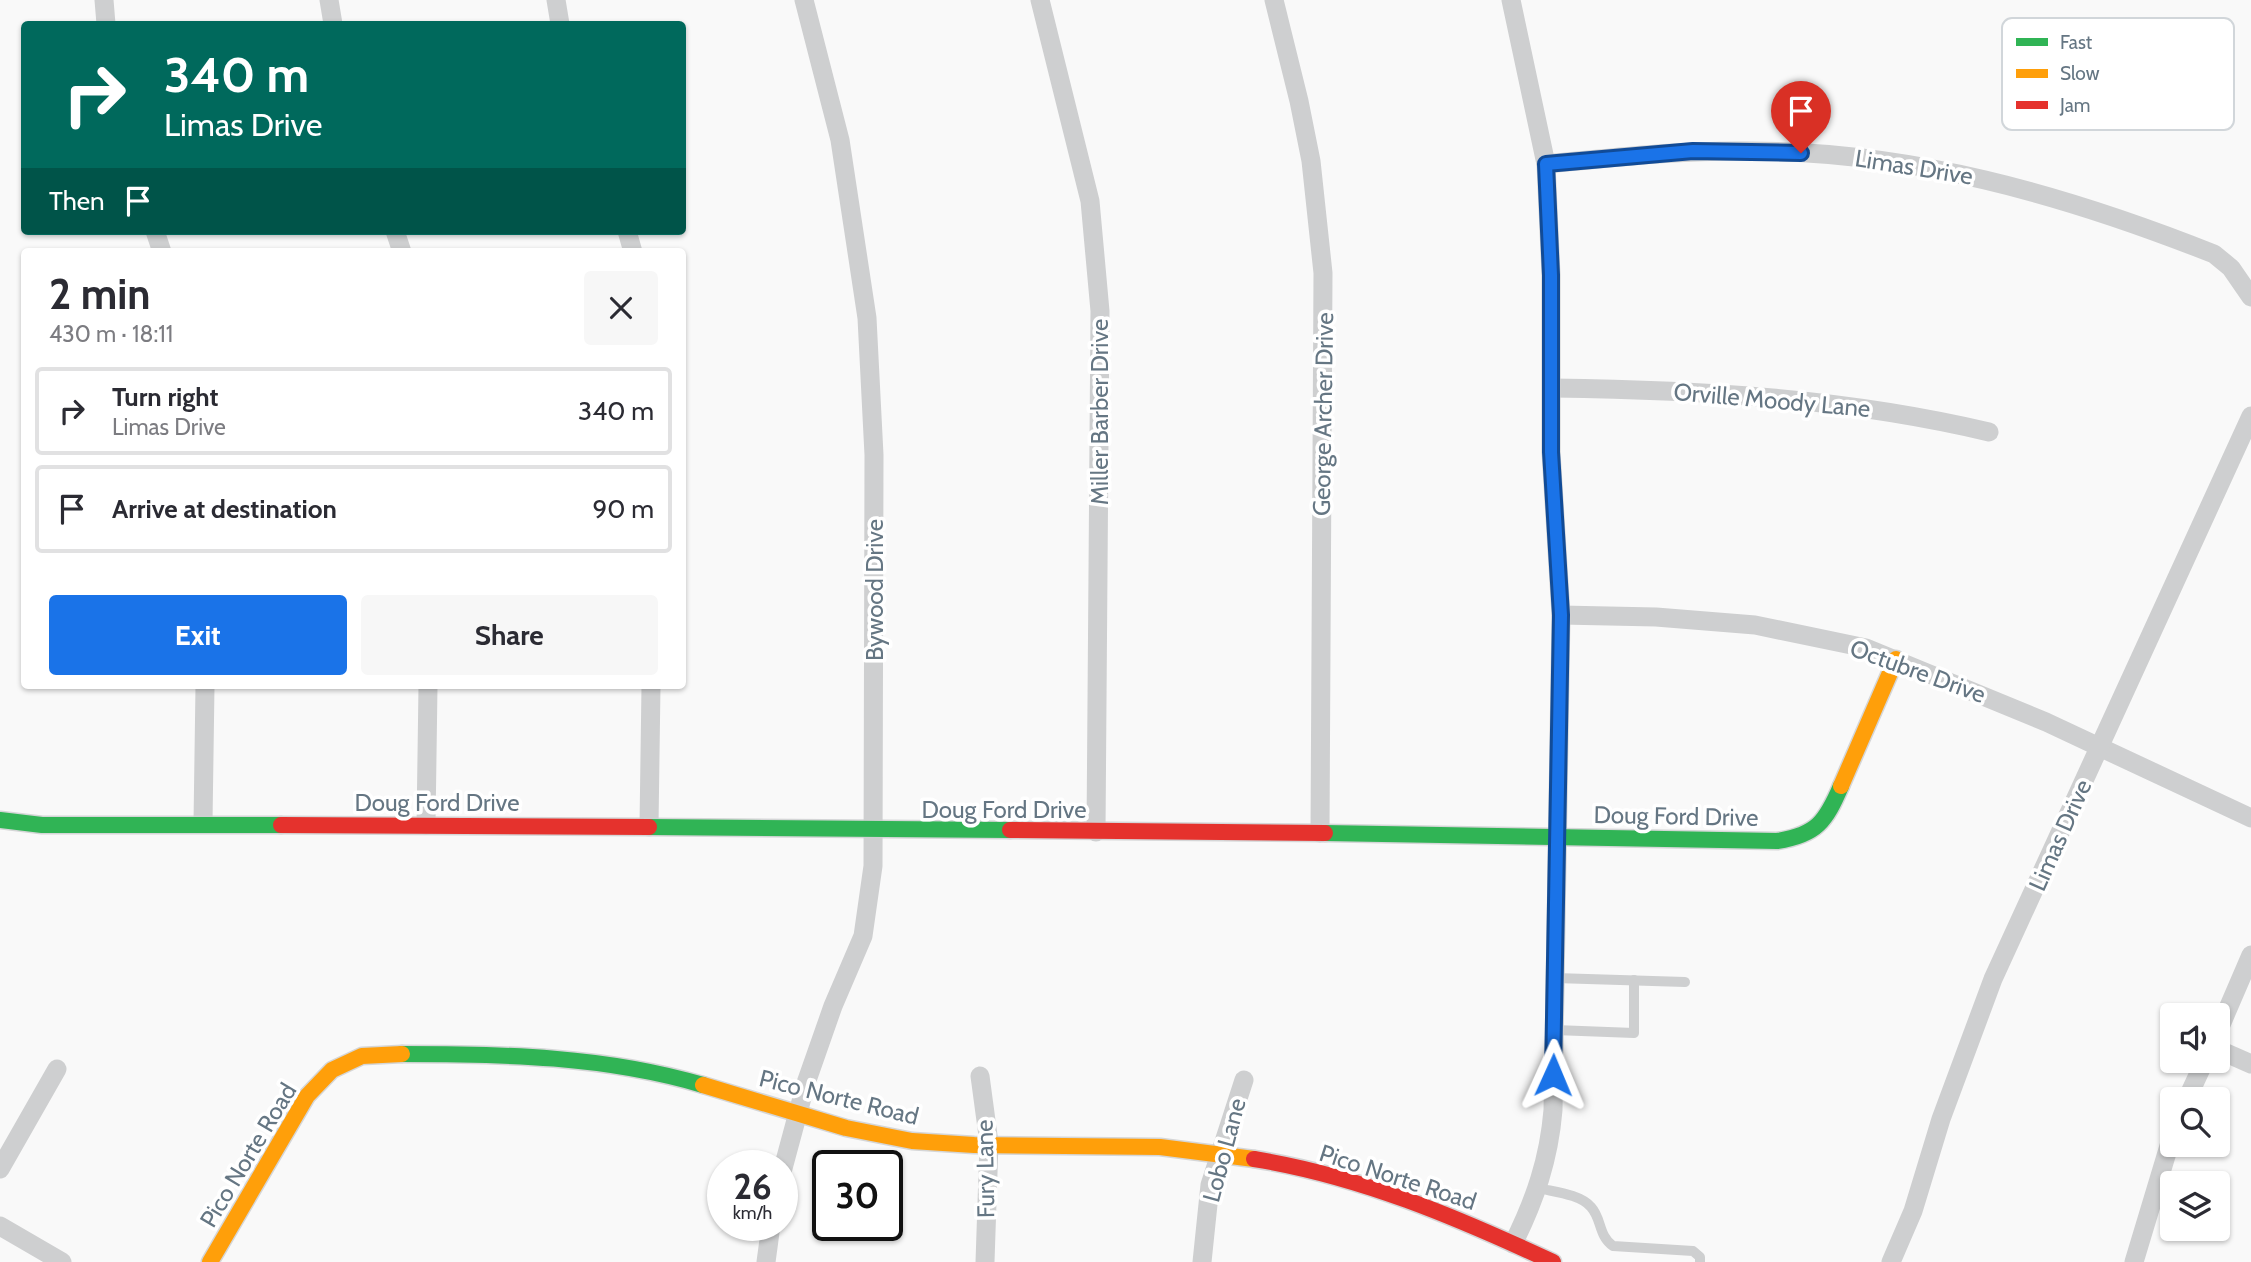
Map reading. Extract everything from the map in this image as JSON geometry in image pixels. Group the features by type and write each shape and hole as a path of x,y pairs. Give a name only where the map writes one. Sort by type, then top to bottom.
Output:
{"street":[{"path":"104,0 106,21"},
{"path":"329,0 332,21"},
{"path":"556,0 560,21"},
{"name":"Bywood Drive","path":"789,1150 806,1083 833,1006 863,936 871,883 873,831 874,455 867,318 839,140 804,0"},
{"name":"Miller Barber Drive","path":"1040,0 1080,151 1090,201 1097,261 1100,311 1096,832"},
{"name":"George Archer Drive","path":"1274,0 1300,101 1311,161 1323,273 1320,833"},
{"path":"1511,0 1546,164 1552,388 1551,452 1561,615 1551,1139 1538,1188 1513,1244"},
{"name":"Limas Drive","path":"1546,164 1693,151 1749,150 1888,161 1967,174 2081,205 2214,254 2231,268 2251,297"},
{"name":"Orville Moody Lane","path":"1552,388 1664,390 1792,398 1879,409 1989,432"},
{"name":"Limas Drive","path":"1891,1262 1913,1212 1941,1119 1993,979 2251,416"},
{"name":"Octubre Drive","path":"1561,615 1656,617 1755,625 1866,648 2099,747 2251,818"},
{"name":"Doug Ford Drive","path":"0,820 42,825 204,823 649,826 873,831 1556,835 1777,841 1800,838 1815,831 1830,813 1896,659"},
{"path":"204,823 205,689"},
{"path":"426,825 428,689"},
{"path":"649,826 651,689"},
{"path":"2230,1004 2251,955"},
{"name":"Pico Norte Road","path":"209,1262 307,1096 331,1070 362,1056 481,1054 612,1064 688,1081 799,1115 911,1141 954,1145 989,1143 1159,1147 1255,1158 1381,1190 1456,1218 1553,1262"},
{"path":"2230,1055 2251,1064"},
{"path":"0,1169 57,1069"},
{"name":"Fury Lane","path":"980,1076 989,1143 985,1262"},
{"name":"Lobo Lane","path":"1202,1262 1210,1185 1244,1080"},
{"path":"2134,1262 2166,1157"},
{"path":"0,1226 62,1262"},
{"path":"766,1262 769,1241"}],"lane":[{"path":"1554,978 1685,982"},
{"path":"1555,1030 1634,1033 1634,980"},
{"path":"1538,1188 1581,1199 1593,1208 1605,1241 1613,1246 1693,1251 1700,1257 1700,1262"}],"traffic: fast":[{"path":"1325,833 1777,841 1802,835 1818,824 1830,809 1841,786"},
{"path":"0,820 42,825 281,825"},
{"path":"649,827 1010,830"},
{"path":"402,1054 516,1056 592,1062 666,1075 703,1085"}],"traffic: slow":[{"path":"1841,786 1896,659"},
{"path":"210,1262 307,1096 332,1070 362,1056 402,1054"},
{"path":"703,1085 846,1128 912,1141 974,1145 1160,1147 1254,1159"}],"traffic: jam":[{"path":"281,825 649,827"},
{"path":"1010,830 1325,833"},
{"path":"1254,1159 1293,1166 1370,1187 1444,1214 1553,1262"}],"route":[{"path":"1553,1075 1561,615 1551,452 1551,275 1546,164 1693,151 1801,153"}]}
